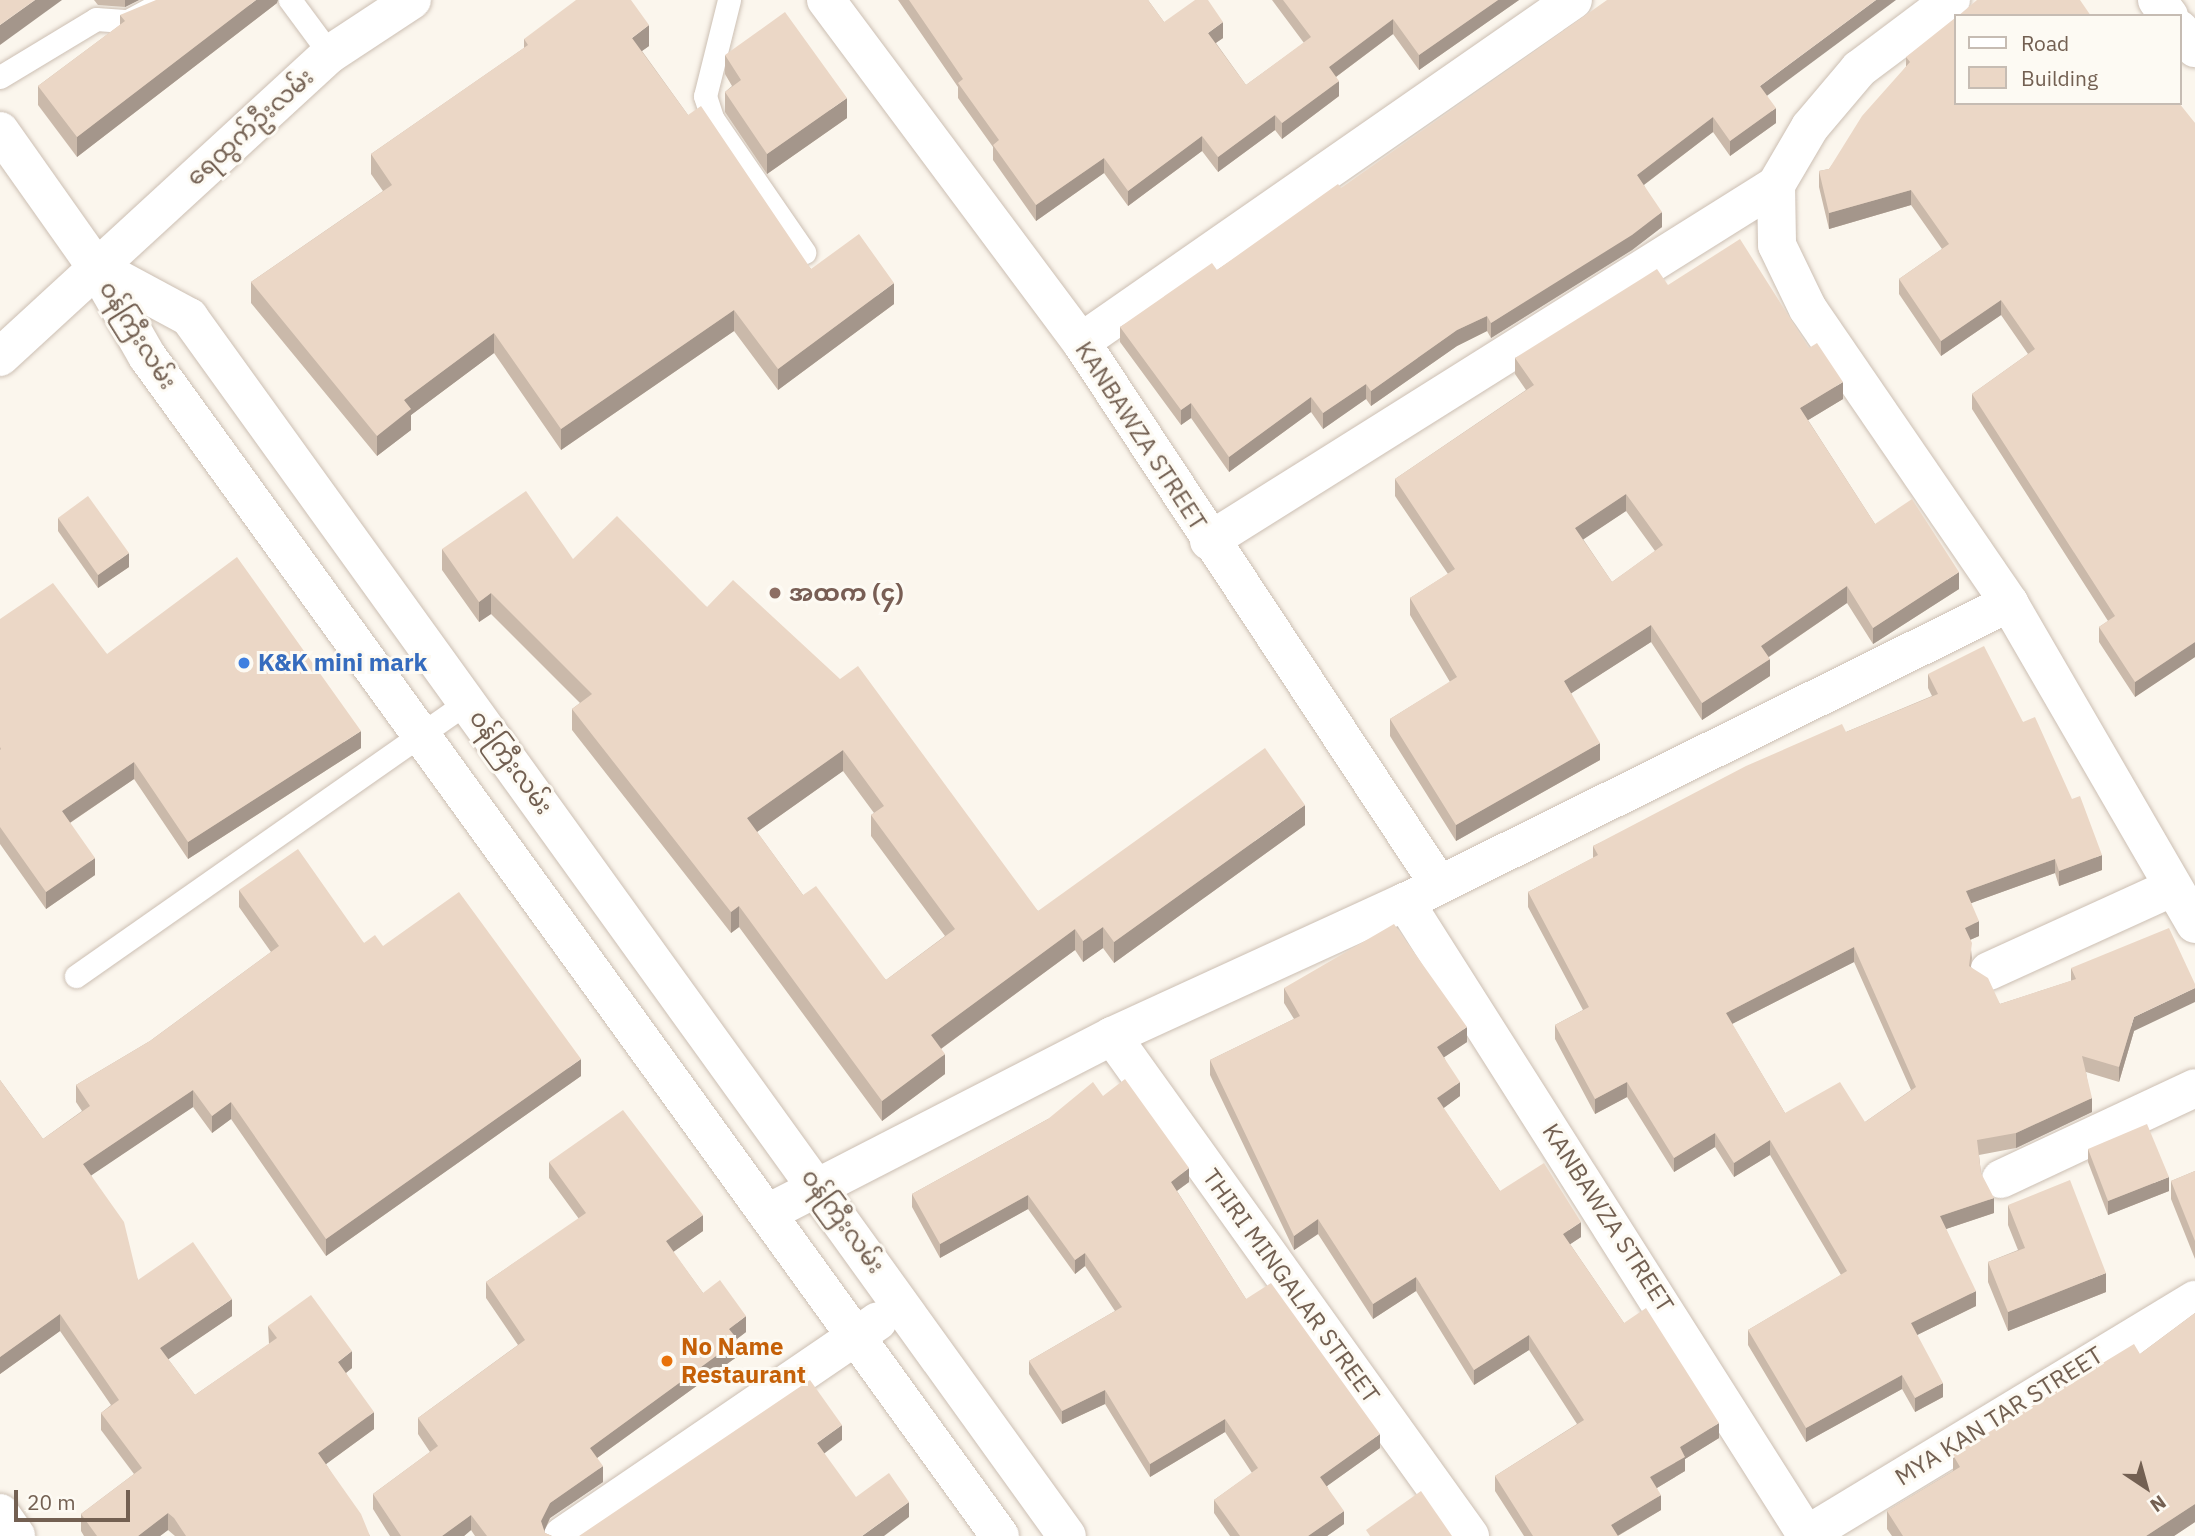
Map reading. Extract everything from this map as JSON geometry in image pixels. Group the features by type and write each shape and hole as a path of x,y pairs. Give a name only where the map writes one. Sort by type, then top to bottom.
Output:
{"street":[{"name":"ရေထွက်ဦးလမ်း","path":"0,356 330,54 412,0"},
{"name":"KANBAWZA STREET","path":"826,0 1081,342 1209,541 1438,883"},
{"path":"1081,342 1573,0"},
{"path":"1209,541 1776,185 1810,127 1859,69 1951,0"},
{"path":"2157,0 2169,14"},
{"path":"0,131 96,267"},
{"path":"1776,185 1777,245 1808,309 2009,603 2195,924"},
{"name":"ဝန်ကြီးလမ်း","path":"96,267 189,317 1068,1536"},
{"name":"ဝန်ကြီးလမ်း","path":"96,267 147,356 423,733 1000,1536"},
{"path":"768,1213 1112,1036 1405,902 1438,883 2009,603"},
{"path":"1989,971 2173,887"},
{"name":"KANBAWZA STREET","path":"1405,902 1806,1536"},
{"name":"THIRI MINGALAR STREET","path":"1112,1036 1470,1536"},
{"path":"2001,1179 2195,1088"},
{"name":"MYA KAN TAR STREET","path":"1806,1536 2195,1300"},
{"path":"563,1536 902,1304"},
{"path":"0,1513 16,1536"}],"lane":[{"path":"0,78 96,19 128,21 167,0"},
{"path":"290,0 330,54"},
{"path":"729,0 705,96 712,118 804,252"},
{"path":"76,976 468,702"}],"building":[{"path":"0,0 35,0 0,25"},
{"path":"156,0 256,0 77,137 38,86 125,21 120,15"},
{"path":"576,0 631,0 649,25 632,38 688,115 701,106 811,269 859,234 894,283 778,369 734,310 561,429 494,333 404,400 411,409 377,436 251,282 392,185 371,154 528,45 524,39"},
{"path":"909,0 1148,0 1164,22 1195,0 1208,0 1223,22 1208,33 1246,85 1311,37 1283,0 1498,0 1419,55 1393,19 1329,67 1339,81 1282,123 1275,115 1218,157 1202,136 1128,191 1104,158 1036,205 993,145 999,140 958,83 963,79"},
{"path":"1607,0 1876,0 1760,86 1776,108 1730,141 1713,117 1637,175 1662,212 1632,235 1491,323 1487,316 1457,330 1371,391 1366,384 1323,413 1311,397 1229,457 1191,403 1181,410 1120,327 1212,263 1217,270 1338,184 1341,188"},
{"path":"1977,0 2080,0 2090,14 1960,14"},
{"path":"785,12 847,98 767,154 725,92 741,80 725,55"},
{"path":"1954,19 1954,105 2181,105 2195,123 2195,642 2135,682 2099,627 2115,616 1972,394 2035,349 2001,300 1941,341 1899,279 1949,244 1911,190 1829,213 1819,171 1829,169 1862,116 1910,62 1906,57"},
{"path":"1740,239 1809,348 1817,343 1843,382 1800,408 1875,524 1912,499 1959,572 1873,628 1847,586 1761,646 1770,659 1702,703 1651,625 1564,681 1600,743 1456,825 1390,719 1457,677 1410,598 1455,569 1395,479 1534,385 1515,358 1657,269 1668,285","holes":["1626,494 1663,545 1612,582 1575,528"]},
{"path":"526,491 573,559 617,516 707,607 733,580 840,679 858,666 1038,911 1265,748 1305,805 1114,942 1103,927 1083,941 1075,929 931,1035 945,1054 882,1101 739,906 731,912 572,709 592,694 491,593 479,602 442,549","holes":["843,750 884,806 871,815 955,929 886,980 816,886 803,895 747,818"]},
{"path":"88,496 129,553 98,575 58,518"},
{"path":"237,557 361,731 188,842 134,762 62,811 95,858 46,892 0,827 0,619 53,583 107,654"},
{"path":"1984,646 2023,722 2035,717 2072,799 2080,796 2102,855 2059,871 2055,859 1966,891 1979,921 1965,928 1972,943 1969,966 1988,978 2000,1004 2076,979 2071,968 2169,928 2195,988 2134,1017 2119,1067 2082,1056 2092,1098 2016,1133 1977,1140 1981,1173 1994,1198 1940,1216 1976,1291 1911,1323 1943,1383 1915,1398 1902,1375 1806,1428 1748,1330 1847,1271 1770,1140 1734,1163 1715,1133 1674,1158 1627,1082 1595,1099 1555,1025 1589,1007 1528,892 1598,855 1593,846 1746,766 1842,724 1846,732 1938,694 1928,674","holes":["1854,947 1916,1087 1865,1122 1840,1082 1785,1113 1726,1013"]},
{"path":"298,849 364,943 375,935 383,946 459,892 581,1059 326,1239 231,1102 212,1116 193,1090 83,1164 124,1222 138,1280 193,1242 232,1299 160,1348 195,1395 277,1338 268,1326 311,1295 352,1351 338,1362 374,1412 318,1453 361,1514 370,1536 186,1536 168,1513 138,1536 97,1536 81,1514 142,1468 101,1413 119,1400 60,1314 0,1357 0,1080 43,1139 90,1106 76,1085 150,1041 279,946 239,890"},
{"path":"1394,924 1467,1027 1437,1047 1460,1082 1437,1098 1500,1191 1544,1163 1581,1222 1563,1234 1624,1323 1646,1308 1719,1423 1680,1447 1685,1457 1650,1477 1661,1495 1611,1525 1618,1536 1533,1536 1495,1476 1584,1420 1529,1335 1474,1370 1416,1277 1373,1304 1318,1219 1294,1236 1210,1060 1300,1016 1284,988"},
{"path":"1125,1079 1189,1168 1171,1182 1246,1299 1271,1283 1380,1434 1320,1477 1344,1511 1308,1536 1240,1536 1214,1500 1258,1468 1225,1419 1150,1464 1105,1390 1062,1411 1029,1361 1122,1307 1085,1253 1075,1260 1028,1195 940,1244 912,1194 1048,1119 1093,1082 1103,1096"},
{"path":"623,1110 703,1215 666,1241 703,1293 720,1280 746,1316 729,1329 738,1340 590,1448 603,1466 550,1503 541,1521 545,1533 552,1536 487,1536 471,1515 442,1536 401,1536 373,1494 438,1446 418,1418 525,1340 486,1282 586,1213 549,1162"},
{"path":"2147,1124 2169,1177 2108,1201 2088,1149"},
{"path":"2195,1171 2195,1241 2171,1181"},
{"path":"2070,1180 2106,1273 2008,1312 1988,1262 2025,1248 2008,1205"},
{"path":"2195,1313 2195,1504 2146,1536 1903,1536 1887,1511 1960,1467 1953,1455 2134,1344 2140,1354"},
{"path":"810,1380 842,1425 817,1443 856,1497 889,1473 909,1502 862,1536 579,1536"},
{"path":"1421,1491 1452,1536 1370,1536 1366,1530"}],"place":[{"name":"အထက (၄)","path":"775,593"},
{"name":"K&K mini mark","path":"244,663"},
{"name":"No Name Restaurant","path":"667,1361"}]}
